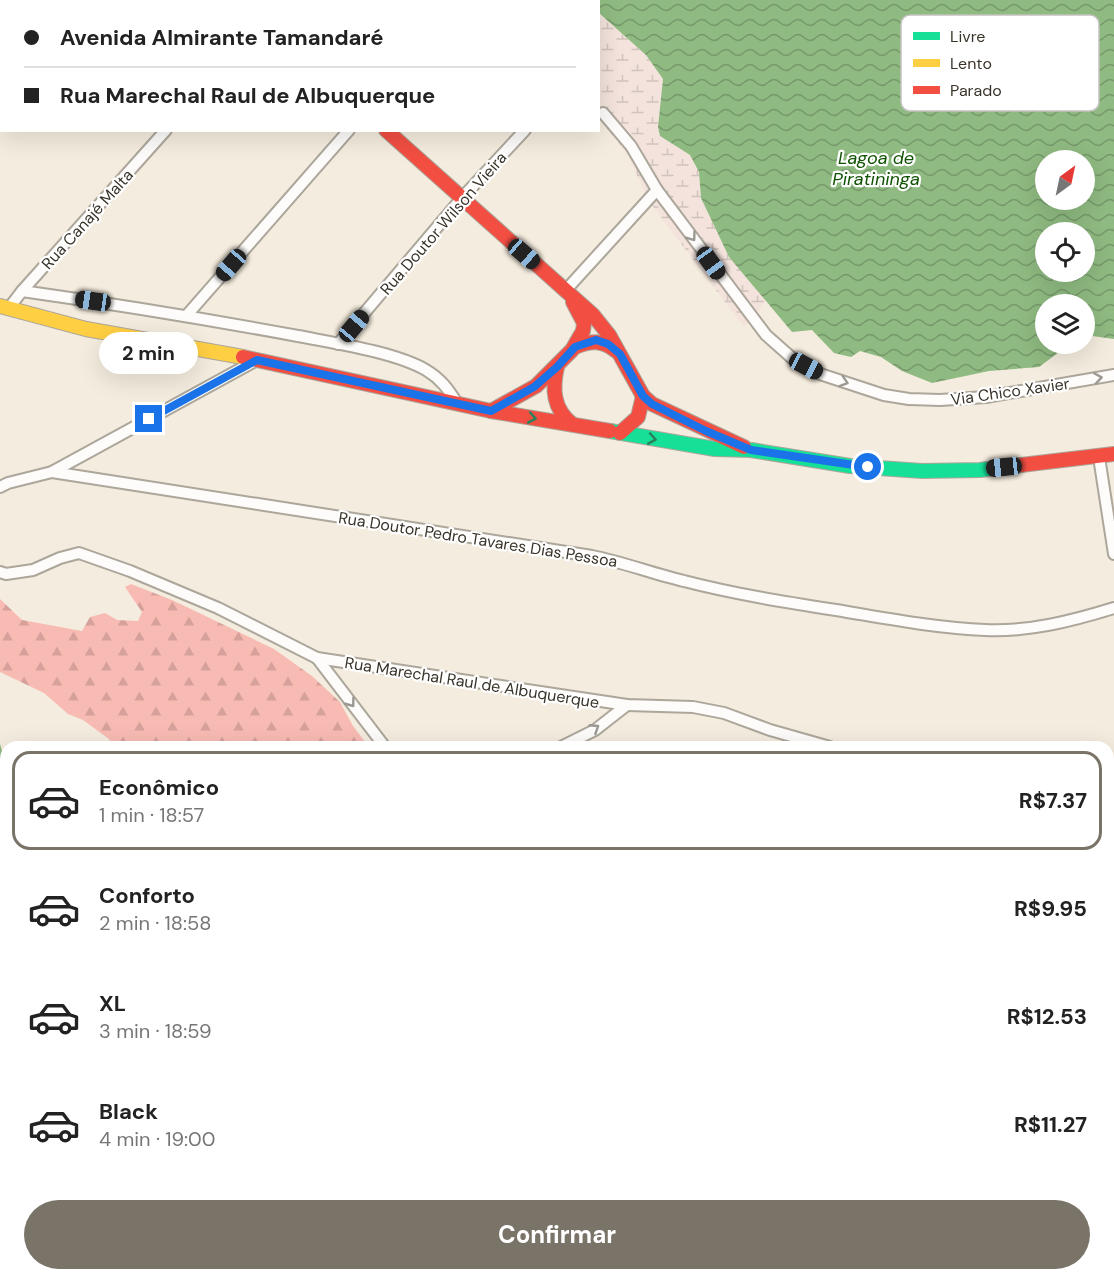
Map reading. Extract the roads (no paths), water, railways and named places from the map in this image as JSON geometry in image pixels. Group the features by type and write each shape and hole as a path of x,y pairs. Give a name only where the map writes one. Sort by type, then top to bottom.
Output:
{"street":[{"name":"Via Chico Xavier","path":"603,113 631,146 657,190 766,335 792,358 820,374 884,395 940,400 986,397 1114,375"},
{"name":"Rua Canajé Malta","path":"4,306 22,291 164,132"},
{"path":"187,315 347,132"},
{"path":"388,132 461,200 593,315 609,335 643,396 663,410 751,450"},
{"name":"Rua Doutor Wilson Vieira","path":"338,344 461,200 523,132"},
{"path":"565,291 657,190"},
{"path":"22,291 187,315 393,357 425,369 446,386 457,403"},
{"path":"491,411 526,393 557,367 582,336 585,323 565,291"},
{"path":"4,306 86,328 257,360 491,411 715,449 751,450 850,466 922,471 980,470 1114,454"},
{"path":"575,347 596,340 608,344 620,354"},
{"path":"0,487 52,472 257,360"},
{"path":"557,367 553,381 555,402 563,418 574,425"},
{"path":"620,434 638,417 643,396"},
{"path":"1099,457 1114,554"},
{"name":"Rua Doutor Pedro Tavares Dias Pessoa","path":"52,472 592,556 624,562 680,580 734,593 923,624 986,630 1035,627 1085,618 1114,608"},
{"name":"Rua Marechal Raul de Albuquerque","path":"0,572 6,574 33,570 60,558 79,553 130,571 218,608 317,658 627,705 693,707 724,713 809,741"},
{"name":"Rua Marechal Raul de Albuquerque","path":"317,658 380,741"},
{"name":"Rua Marechal Raul de Albuquerque","path":"573,741 595,730 627,705"}],"water":[{"name":"Lagoa de Piratininga","path":"600,0 1114,0 1114,339 1095,336 1095,294 1035,294 1035,354 1057,354 1039,367 989,371 932,383 902,371 881,357 860,351 851,357 834,353 812,330 792,332 729,257 701,198 699,172 690,155 660,136 658,127 663,79 646,55 600,14"}]}
